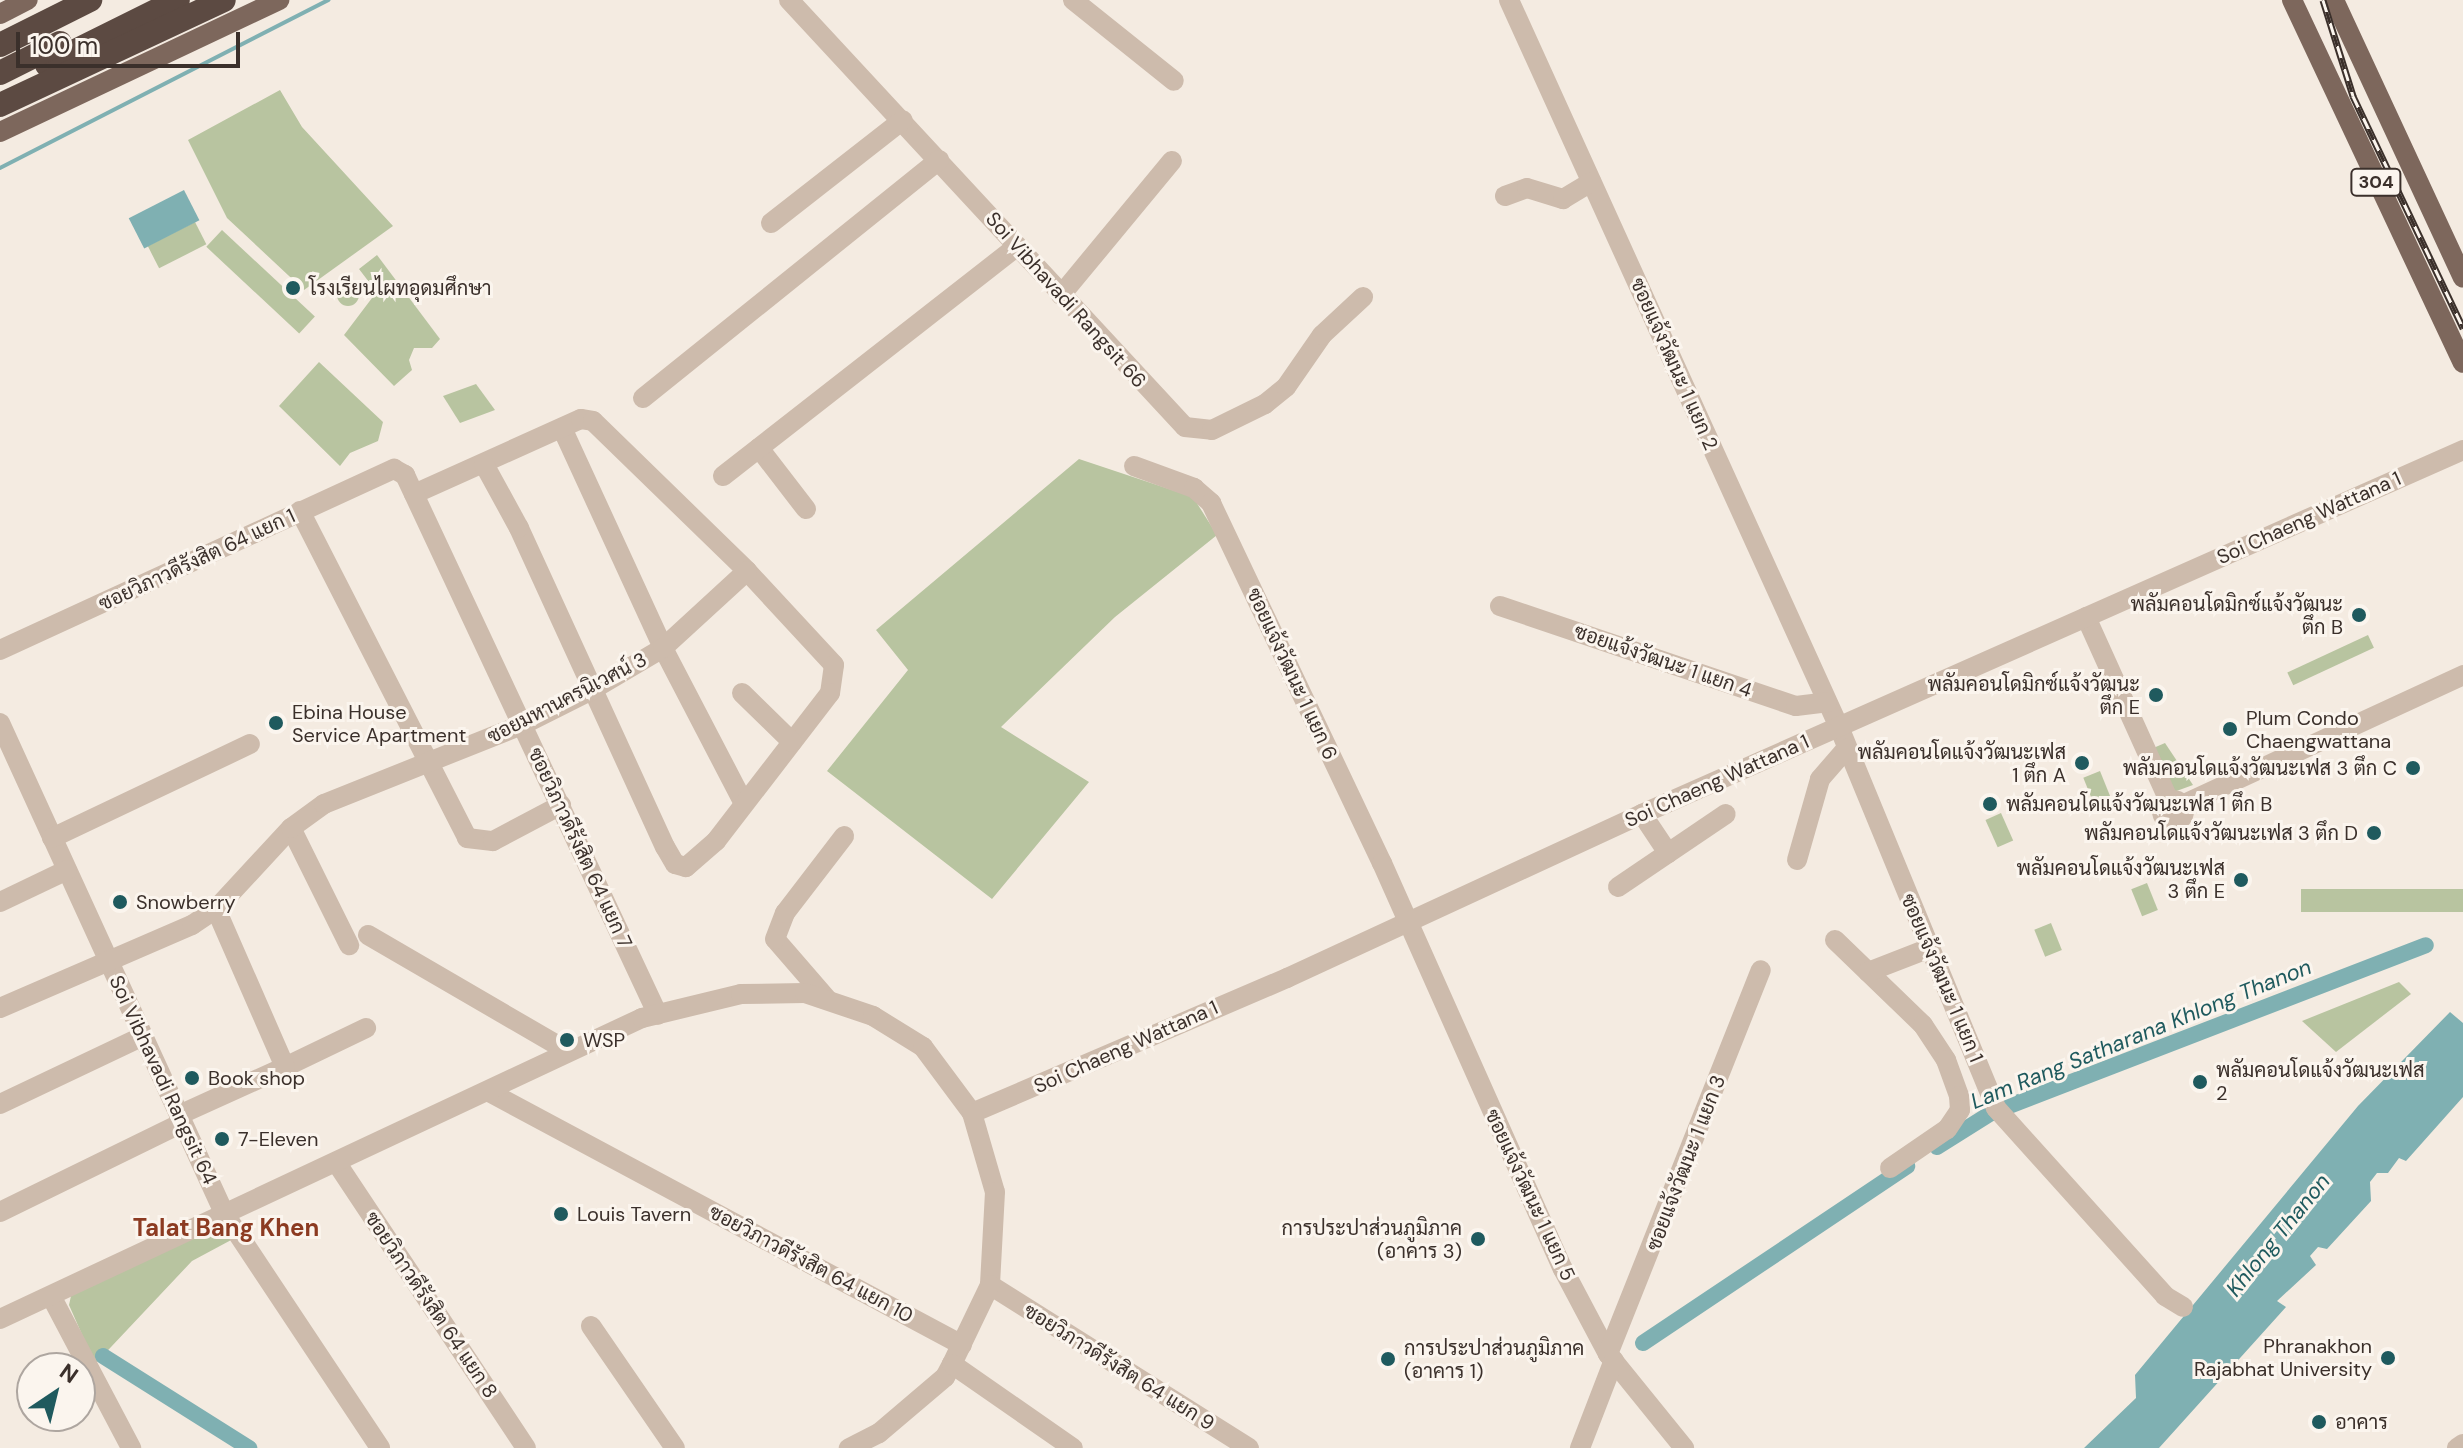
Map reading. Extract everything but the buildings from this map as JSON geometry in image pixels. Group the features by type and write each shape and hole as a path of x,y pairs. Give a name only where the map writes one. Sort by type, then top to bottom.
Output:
{"highway":[{"path":"0,30 57,0"},
{"path":"0,45 90,0"},
{"path":"0,73 144,0"},
{"path":"0,89 178,0"},
{"path":"0,105 224,0"}],"main road":[{"path":"0,14 28,0"},
{"path":"0,132 279,0"},
{"name":"304","path":"2292,0 2463,363"},
{"name":"304","path":"2334,0 2463,278"}],"street":[{"name":"Soi Vibhavadi Rangsit 66","path":"789,0 903,120 1165,410 1200,432 1276,396 1322,335 1363,297"},
{"path":"1073,0 1174,81"},
{"name":"ซอยแจ้งวัฒนะ 1 แยก 2","path":"1509,0 1839,727"},
{"path":"771,223 903,120"},
{"path":"643,398 939,160"},
{"path":"1061,295 1172,161"},
{"path":"1505,196 1527,188 1563,199 1591,182"},
{"path":"723,476 1017,246"},
{"path":"414,494 581,419 593,421 747,571 834,665 830,693 699,859 686,867 675,864 519,528 484,464"},
{"path":"562,428 663,648 743,802"},
{"path":"759,448 806,509"},
{"name":"Soi Chaeng Wattana 1","path":"972,1113 1408,923 1642,814 2463,450"},
{"name":"ซอยแจ้งวัฒนะ 1 แยก 6","path":"1134,466 1194,488 1211,503 1408,923"},
{"name":"ซอยวิภาวดีรังสิต 64 แยก 7","path":"394,469 405,475 658,1015"},
{"name":"ซอยวิภาวดีรังสิต 64 แยก 1","path":"0,650 394,469"},
{"path":"300,511 425,762 467,838 493,841 561,805"},
{"name":"ซอยมหานครนิเวศน์ 3","path":"0,1008 107,959 145,947 216,909 291,828 324,804 522,725 592,690 663,648 747,571"},
{"name":"ซอยแจ้งวัฒนะ 1 แยก 4","path":"1500,606 1796,706 1827,702"},
{"path":"2086,617 2176,803 2463,675"},
{"path":"742,693 792,742"},
{"name":"Soi Vibhavadi Rangsit 64","path":"0,723 224,1213 380,1448"},
{"name":"ซอยแจ้งวัฒนะ 1 แยก 1","path":"1839,727 2002,1116 2165,1296 2183,1307"},
{"path":"52,838 250,744"},
{"path":"1797,860 1820,779 1846,749"},
{"path":"1642,814 1668,853"},
{"path":"1618,887 1726,814"},
{"path":"291,828 349,945"},
{"path":"827,999 775,939 785,913 844,836"},
{"path":"0,902 67,870"},
{"path":"216,909 285,1067"},
{"name":"ซอยแจ้งวัฒนะ 1 แยก 5","path":"1408,923 1563,1269 1611,1357 1684,1448"},
{"path":"368,935 567,1051"},
{"path":"1835,940 1936,1044 1959,1096 1960,1110 1947,1129 1890,1168"},
{"path":"1868,972 1930,948"},
{"name":"ซอยแจ้งวัฒนะ 1 แยก 3","path":"1580,1448 1611,1357 1761,970"},
{"path":"0,1319 224,1213 491,1093 567,1051 658,1015 741,994 805,993 873,1016 923,1047 972,1113 995,1192 990,1285 945,1377 879,1433 849,1448"},
{"path":"0,1212 366,1028"},
{"path":"0,1104 143,1036"},
{"name":"ซอยวิภาวดีรังสิต 64 แยก 10","path":"491,1093 962,1345"},
{"name":"ซอยวิภาวดีรังสิต 64 แยก 8","path":"336,1162 526,1448"},
{"name":"ซอยวิภาวดีรังสิต 64 แยก 9","path":"990,1285 1249,1448"},
{"path":"51,1296 131,1448"},
{"path":"591,1326 675,1448"},
{"path":"952,1364 1073,1448"},
{"path":"2457,1448 2463,1444"}],"green space":[{"path":"280,90 302,127 393,226 304,290 227,218 188,140"},
{"path":"195,222 206,244 159,268 148,246"},
{"path":"222,230 315,317 299,333 206,247"},
{"path":"377,255 440,339 432,348 414,348 409,360 412,370 394,386 344,335 372,298 372,286 359,269"},
{"path":"348,284 356,287 359,295 356,303 348,306 340,303 337,295 340,287"},
{"path":"319,362 383,422 378,441 350,453 340,466 279,406"},
{"path":"476,384 495,410 460,423 443,396"},
{"path":"1079,459 1193,497 1217,535 1115,617 1001,727 1089,782 992,899 827,771 908,670 876,630"},
{"path":"2368,635 2374,648 2293,685 2287,673"},
{"path":"2165,743 2193,785 2171,793 2151,749"},
{"path":"2100,771 2111,798 2094,805 2083,778"},
{"path":"2001,813 2013,840 1998,847 1985,820"},
{"path":"2147,883 2158,910 2142,916 2131,889"},
{"path":"2301,889 2463,889 2463,912 2301,912"},
{"path":"2051,923 2062,950 2045,957 2034,930"},
{"path":"2399,982 2411,994 2336,1052 2302,1021"},
{"path":"223,1223 233,1239 192,1261 96,1363 96,1352 90,1352 69,1305 71,1296"}],"water":[{"path":"184,190 199,220 144,248 129,218"},
{"name":"Khlong Thanon","path":"2450,1012 2463,1023 2463,1097 2406,1161 2399,1158 2388,1173 2377,1173 2370,1182 2371,1201 2327,1249 2318,1247 2310,1256 2316,1265 2277,1301 2286,1307 2159,1448 2084,1448 2136,1398 2135,1375 2358,1106"}],"waterway":[{"path":"0,168 329,0"},
{"name":"Lam Rang Satharana Khlong Thanon","path":"1937,1147 1991,1113 2426,945"},
{"name":"Lam Rang Satharana Khlong Thanon","path":"1643,1343 1907,1166"},
{"path":"103,1356 249,1448"}],"railway":[{"path":"2323,0 2353,96 2463,328"}],"place":[{"name":"โรงเรียนไผทอุดมศึกษา","path":"293,288"},
{"name":"พลัมคอนโดมิกซ์แจ้งวัฒนะ ตึก B","path":"2359,615"},
{"name":"พลัมคอนโดมิกซ์แจ้งวัฒนะ ตึก E","path":"2156,695"},
{"name":"Ebina House Service Apartment","path":"276,723"},
{"name":"Plum Condo Chaengwattana","path":"2230,729"},
{"name":"พลัมคอนโดแจ้งวัฒนะเฟส 1 ตึก A","path":"2082,763"},
{"name":"พลัมคอนโดแจ้งวัฒนะเฟส 3 ตึก C","path":"2413,768"},
{"name":"พลัมคอนโดแจ้งวัฒนะเฟส 1 ตึก B","path":"1990,804"},
{"name":"พลัมคอนโดแจ้งวัฒนะเฟส 3 ตึก D","path":"2374,833"},
{"name":"พลัมคอนโดแจ้งวัฒนะเฟส 3 ตึก E","path":"2241,880"},
{"name":"Snowberry","path":"120,902"},
{"name":"WSP","path":"567,1040"},
{"name":"Book shop","path":"192,1078"},
{"name":"พลัมคอนโดแจ้งวัฒนะเฟส 2","path":"2200,1082"},
{"name":"7-Eleven","path":"222,1139"},
{"name":"Louis Tavern","path":"561,1214"},
{"name":"การประปาส่วนภูมิภาค (อาคาร 3)","path":"1478,1239"},
{"name":"Phranakhon Rajabhat University","path":"2388,1358"},
{"name":"การประปาส่วนภูมิภาค (อาคาร 1)","path":"1388,1359"},
{"name":"อาคาร","path":"2319,1422"}],"district":[{"name":"Talat Bang Khen","path":"226,1228"}]}
